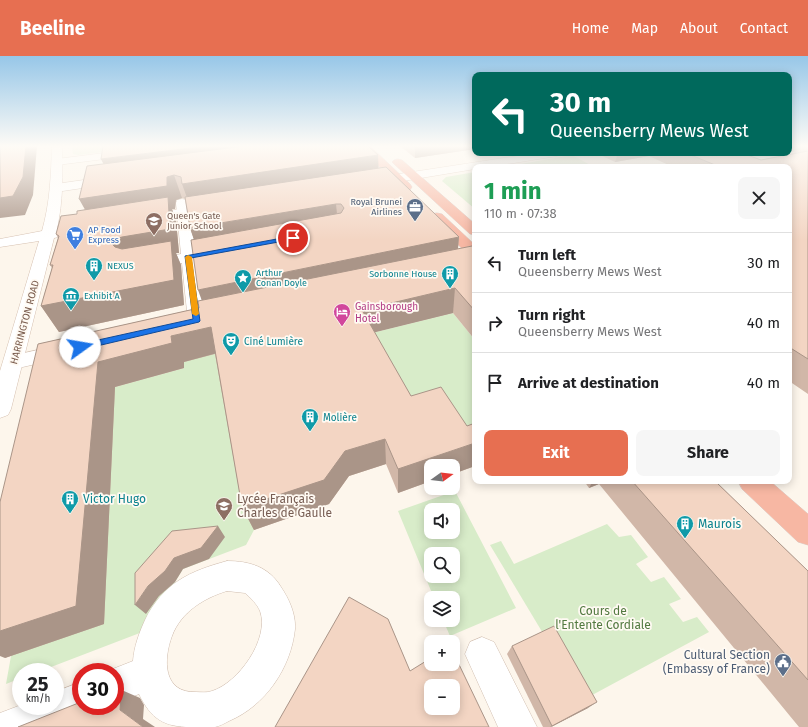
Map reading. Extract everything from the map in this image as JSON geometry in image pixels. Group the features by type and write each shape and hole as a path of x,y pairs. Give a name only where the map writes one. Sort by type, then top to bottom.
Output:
{"highway":[{"path":"404,177 418,199"},
{"path":"406,177 472,229"},
{"path":"429,210 471,259"},
{"path":"754,484 808,532"}],"street":[{"name":"HARRINGTON ROAD","path":"0,409 53,216 56,177"},
{"path":"360,180 379,177"},
{"path":"56,188 121,179"},
{"path":"137,210 182,207 225,201"},
{"path":"129,221 182,207"},
{"path":"182,207 197,321"},
{"path":"0,243 49,230 95,222"},
{"path":"0,232 49,230"},
{"path":"134,267 233,249"},
{"path":"14,362 82,347"},
{"path":"227,576 246,577 255,581 272,597 278,616 277,641 267,666 249,688 227,705 198,712 173,707 157,693 150,672 150,656 156,632 164,617 180,598 200,584 227,576"},
{"path":"482,654 518,727"},
{"path":"124,682 150,672"},
{"path":"12,727 72,704"}],"green space":[{"path":"446,177 472,177 472,206 442,181"},
{"path":"453,313 472,336 472,446 410,421 364,335"},
{"path":"220,350 254,530 246,545 183,569 145,631 61,663 12,663 12,682 6,684 11,656 115,387 184,368 184,362"},
{"path":"444,495 457,495 516,608 450,635 446,627 460,627 460,591 431,591 428,583 460,583 460,547 424,547 424,574 398,511"},
{"name":"Cours de l'Entente Cordiale","path":"607,524 619,537 631,535 648,557 636,564 651,582 664,577 681,599 669,604 683,622 697,617 709,632 583,700 490,545 501,541 514,564"}],"building":[{"path":"0,177 23,177 13,196 0,198"},
{"path":"84,177 167,177 167,186 79,199"},
{"path":"181,177 227,177 182,184"},
{"path":"317,177 397,177 459,237 198,290 191,240 341,213 344,208 341,204 336,204 190,228 185,197"},
{"path":"792,177 808,177 808,359 792,349"},
{"path":"168,197 170,229 122,237 115,239 112,244 115,247 122,249 171,241 174,280 41,306 53,265 50,265 59,236 56,234 61,216 77,214 77,211"},
{"path":"472,246 472,308 455,288 362,310 411,396 441,387 467,426 472,424 472,444 398,469 385,439 345,451 324,480 242,507 211,327 171,336 172,343 98,362 76,606 0,631 0,502 38,344 199,308 198,301"},
{"path":"635,484 718,484 808,571 808,680"},
{"path":"218,526 201,548 174,558 165,571 148,586 135,605 135,573 172,531"},
{"path":"349,597 388,619 410,671 424,662 424,671 460,671 460,667 489,727 275,727"},
{"path":"554,626 597,702 552,726 512,646"},
{"path":"72,706 72,715 124,715 124,713 143,727 18,727 48,715 64,715 64,709"}],"slow traffic":[{"path":"188,257 196,314"}],"place":[{"name":"Royal Brunei Airlines","path":"415,222"},
{"name":"Queen's Gate Junior School","path":"154,236"},
{"name":"AP Food Express","path":"75,250"},
{"name":"NEXUS","path":"94,281"},
{"name":"Sorbonne House","path":"450,289"},
{"name":"Arthur Conan Doyle","path":"243,293"},
{"name":"Exhibit A","path":"71,311"},
{"name":"Gainsborough Hotel","path":"342,327"},
{"name":"Ciné Lumière","path":"231,356"},
{"name":"Molière","path":"310,432"},
{"name":"Victor Hugo","path":"70,514"},
{"name":"Lycée Français Charles de Gaulle","path":"224,521"},
{"name":"Maurois","path":"685,539"},
{"name":"Cultural Section (Embassy of France)","path":"783,677"}],"route":[{"path":"80,347 197,321 188,257 293,238"}]}
